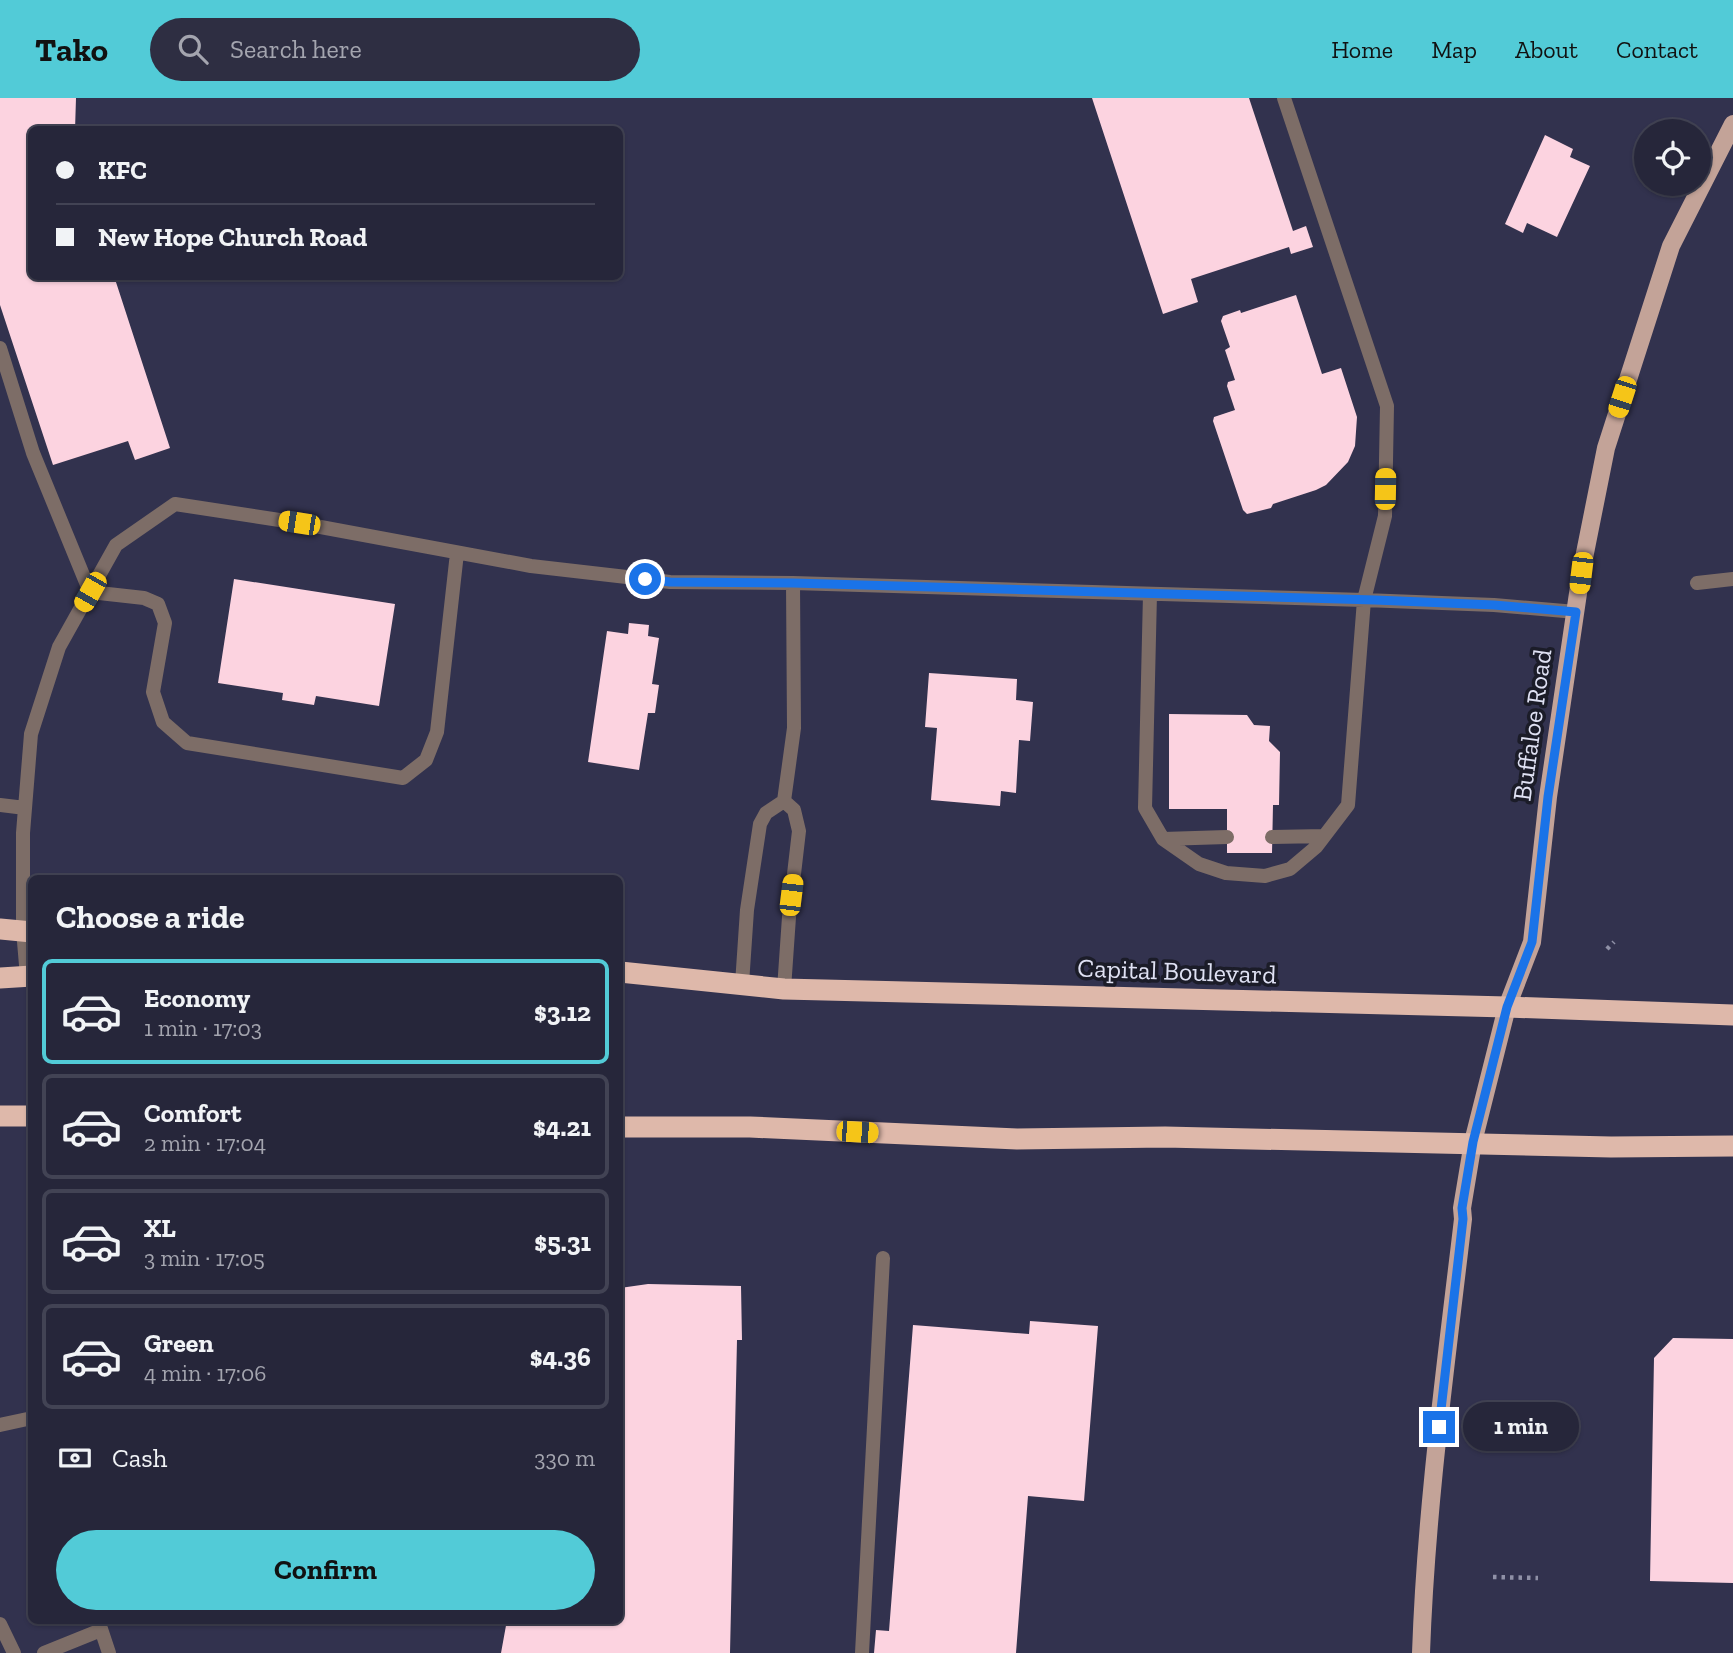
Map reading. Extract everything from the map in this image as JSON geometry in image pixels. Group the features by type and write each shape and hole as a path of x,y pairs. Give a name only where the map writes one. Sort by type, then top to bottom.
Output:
{"highway":[{"path":"0,929 27,931"},
{"name":"Capital Boulevard","path":"623,972 784,989 1733,1015"},
{"path":"0,978 28,977"},
{"path":"0,1116 28,1116"},
{"path":"623,1127 750,1127 1017,1139 1165,1136 1611,1147 1733,1146"}],"main road":[{"name":"Buffaloe Road","path":"1421,1653 1430,1507 1463,1219 1462,1208 1473,1142 1507,1007 1532,942 1548,797 1581,573 1606,448 1671,246 1733,124"}],"street":[{"path":"1150,594 1145,808 1163,839 1199,864 1226,873 1265,876 1290,869 1316,847 1348,805 1364,600 1385,516 1387,406 1284,98"},
{"path":"0,348 33,453 90,592"},
{"path":"28,954 25,808 31,734 59,647 116,545 175,504 299,523 531,566 670,582 793,583 1364,600 1494,605 1576,612"},
{"path":"90,592 144,598 158,604 165,623 153,692 163,722 187,743 403,778 426,760 437,732 457,553"},
{"path":"1697,583 1733,579"},
{"path":"742,984 747,910 760,824 766,814 784,801 794,728 793,583"},
{"path":"784,801 794,810 799,831 784,989"},
{"path":"0,805 25,808"},
{"path":"1272,837 1324,836"},
{"path":"1163,839 1227,837"},
{"path":"862,1653 883,1258"},
{"path":"0,1425 28,1419"},
{"path":"0,1624 15,1653"},
{"path":"44,1653 100,1625 109,1653"}],"path":[{"path":"1607,948 1614,942"},
{"path":"1493,1577 1538,1578"}],"building":[{"path":"0,98 76,98 75,126 28,126 28,280 115,280 170,448 135,460 128,441 53,465 0,305"},
{"path":"1092,98 1249,98 1293,231 1306,226 1313,247 1291,254 1289,247 1191,279 1198,302 1163,314"},
{"path":"1545,135 1573,149 1570,157 1590,166 1557,237 1527,223 1523,233 1505,224"},
{"path":"1296,295 1322,374 1341,368 1357,417 1355,446 1348,462 1326,485 1273,504 1271,508 1247,514 1243,510 1213,421 1214,417 1235,410 1227,386 1228,382 1235,380 1225,350 1230,347 1221,321 1223,316 1240,310 1241,313"},
{"path":"234,579 395,604 379,706 316,696 314,705 282,700 283,693 218,683"},
{"path":"629,623 649,625 648,636 659,638 652,684 659,685 655,713 648,713 639,770 588,762 607,631 628,634"},
{"path":"929,673 1017,679 1016,700 1033,702 1030,741 1019,740 1016,793 1001,791 1000,806 931,800 937,728 925,727"},
{"path":"1169,714 1247,715 1254,725 1270,726 1269,741 1280,752 1279,805 1273,805 1272,853 1227,853 1227,809 1169,809"},
{"path":"648,1284 741,1286 742,1340 737,1340 730,1653 501,1653 506,1624 623,1624 623,1288"},
{"path":"1030,1321 1098,1326 1084,1501 1028,1496 1016,1653 874,1653 876,1630 889,1631 913,1325 1029,1334"},
{"path":"1673,1338 1733,1339 1733,1583 1650,1581 1654,1358"}],"route":[{"path":"645,579 670,582 793,583 1375,600 1494,605 1576,612 1548,797 1532,942 1507,1007 1473,1142 1462,1208 1463,1219 1439,1427"}]}
